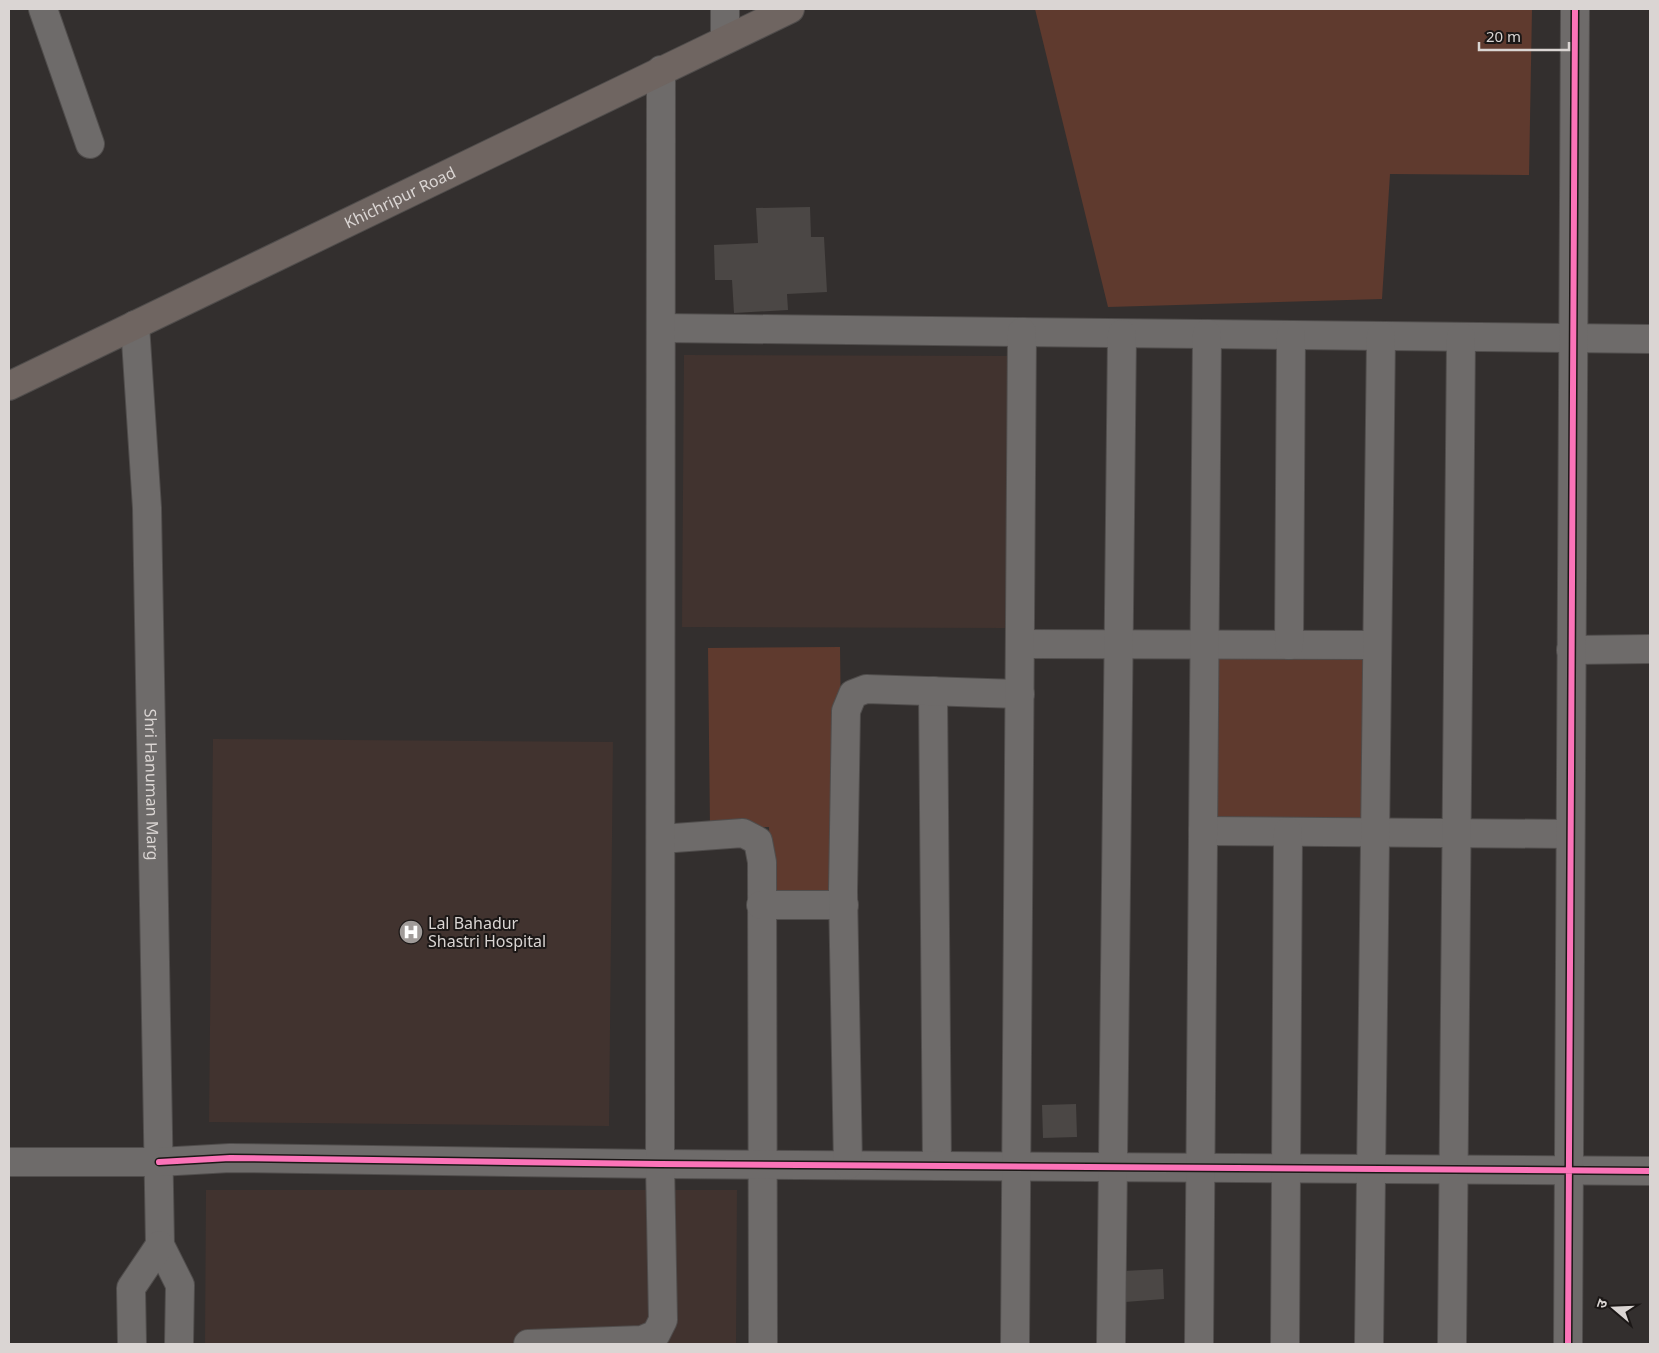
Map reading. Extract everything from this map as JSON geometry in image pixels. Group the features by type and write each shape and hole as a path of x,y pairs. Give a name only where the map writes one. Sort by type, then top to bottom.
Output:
{"main road":[{"name":"Khichripur Road","path":"9,386 790,9"}],"street":[{"path":"43,9 90,144"},
{"path":"725,9 725,39"},
{"path":"1568,1344 1574,9"},
{"path":"528,1344 642,1340 656,1334 663,1320 660,1164 661,70"},
{"name":"Shri Hanuman Marg","path":"135,325 147,508 160,1245 180,1285 179,1344"},
{"path":"661,328 1650,339"},
{"path":"1015,1344 1018,1167 1022,332"},
{"path":"1111,1344 1122,334"},
{"path":"1199,1344 1207,334"},
{"path":"1289,644 1291,335"},
{"path":"1369,1344 1381,336"},
{"path":"1452,1344 1461,337"},
{"path":"1021,644 1377,645"},
{"path":"1571,650 1650,649"},
{"path":"848,1165 844,905 846,711 853,694 866,689 1020,694"},
{"path":"933,691 937,1166"},
{"path":"1203,831 1570,834"},
{"path":"1286,1344 1288,832"},
{"path":"661,839 743,833 758,841 762,862 762,1344"},
{"path":"761,905 844,905"},
{"path":"9,1162 159,1162 230,1158 762,1165 1650,1171"},
{"path":"132,1344 131,1288 160,1245"}],"shaded area":[{"path":"1035,9 1532,9 1529,175 1390,174 1382,299 1108,307"},
{"path":"684,355 1009,356 1008,628 682,627"},
{"path":"840,647 843,891 770,892 769,827 710,828 708,648"},
{"path":"1215,651 1370,652 1368,825 1213,824"},
{"name":"Lal Bahadur Shastri Hospital","path":"213,739 613,742 609,1126 209,1122"},
{"path":"206,1190 737,1190 736,1344 205,1344"}],"building":[{"path":"810,207 811,237 824,237 827,292 787,294 788,310 734,313 732,280 715,280 714,245 758,243 756,208"},
{"path":"1076,1104 1077,1137 1043,1138 1042,1105"},
{"path":"1163,1269 1164,1299 1125,1302 1123,1271"}],"cycle path":[{"path":"1568,1344 1575,9"},
{"path":"159,1162 230,1158 660,1164 1650,1171"}],"place":[{"name":"Lal Bahadur Shastri Hospital","path":"411,932"}]}
